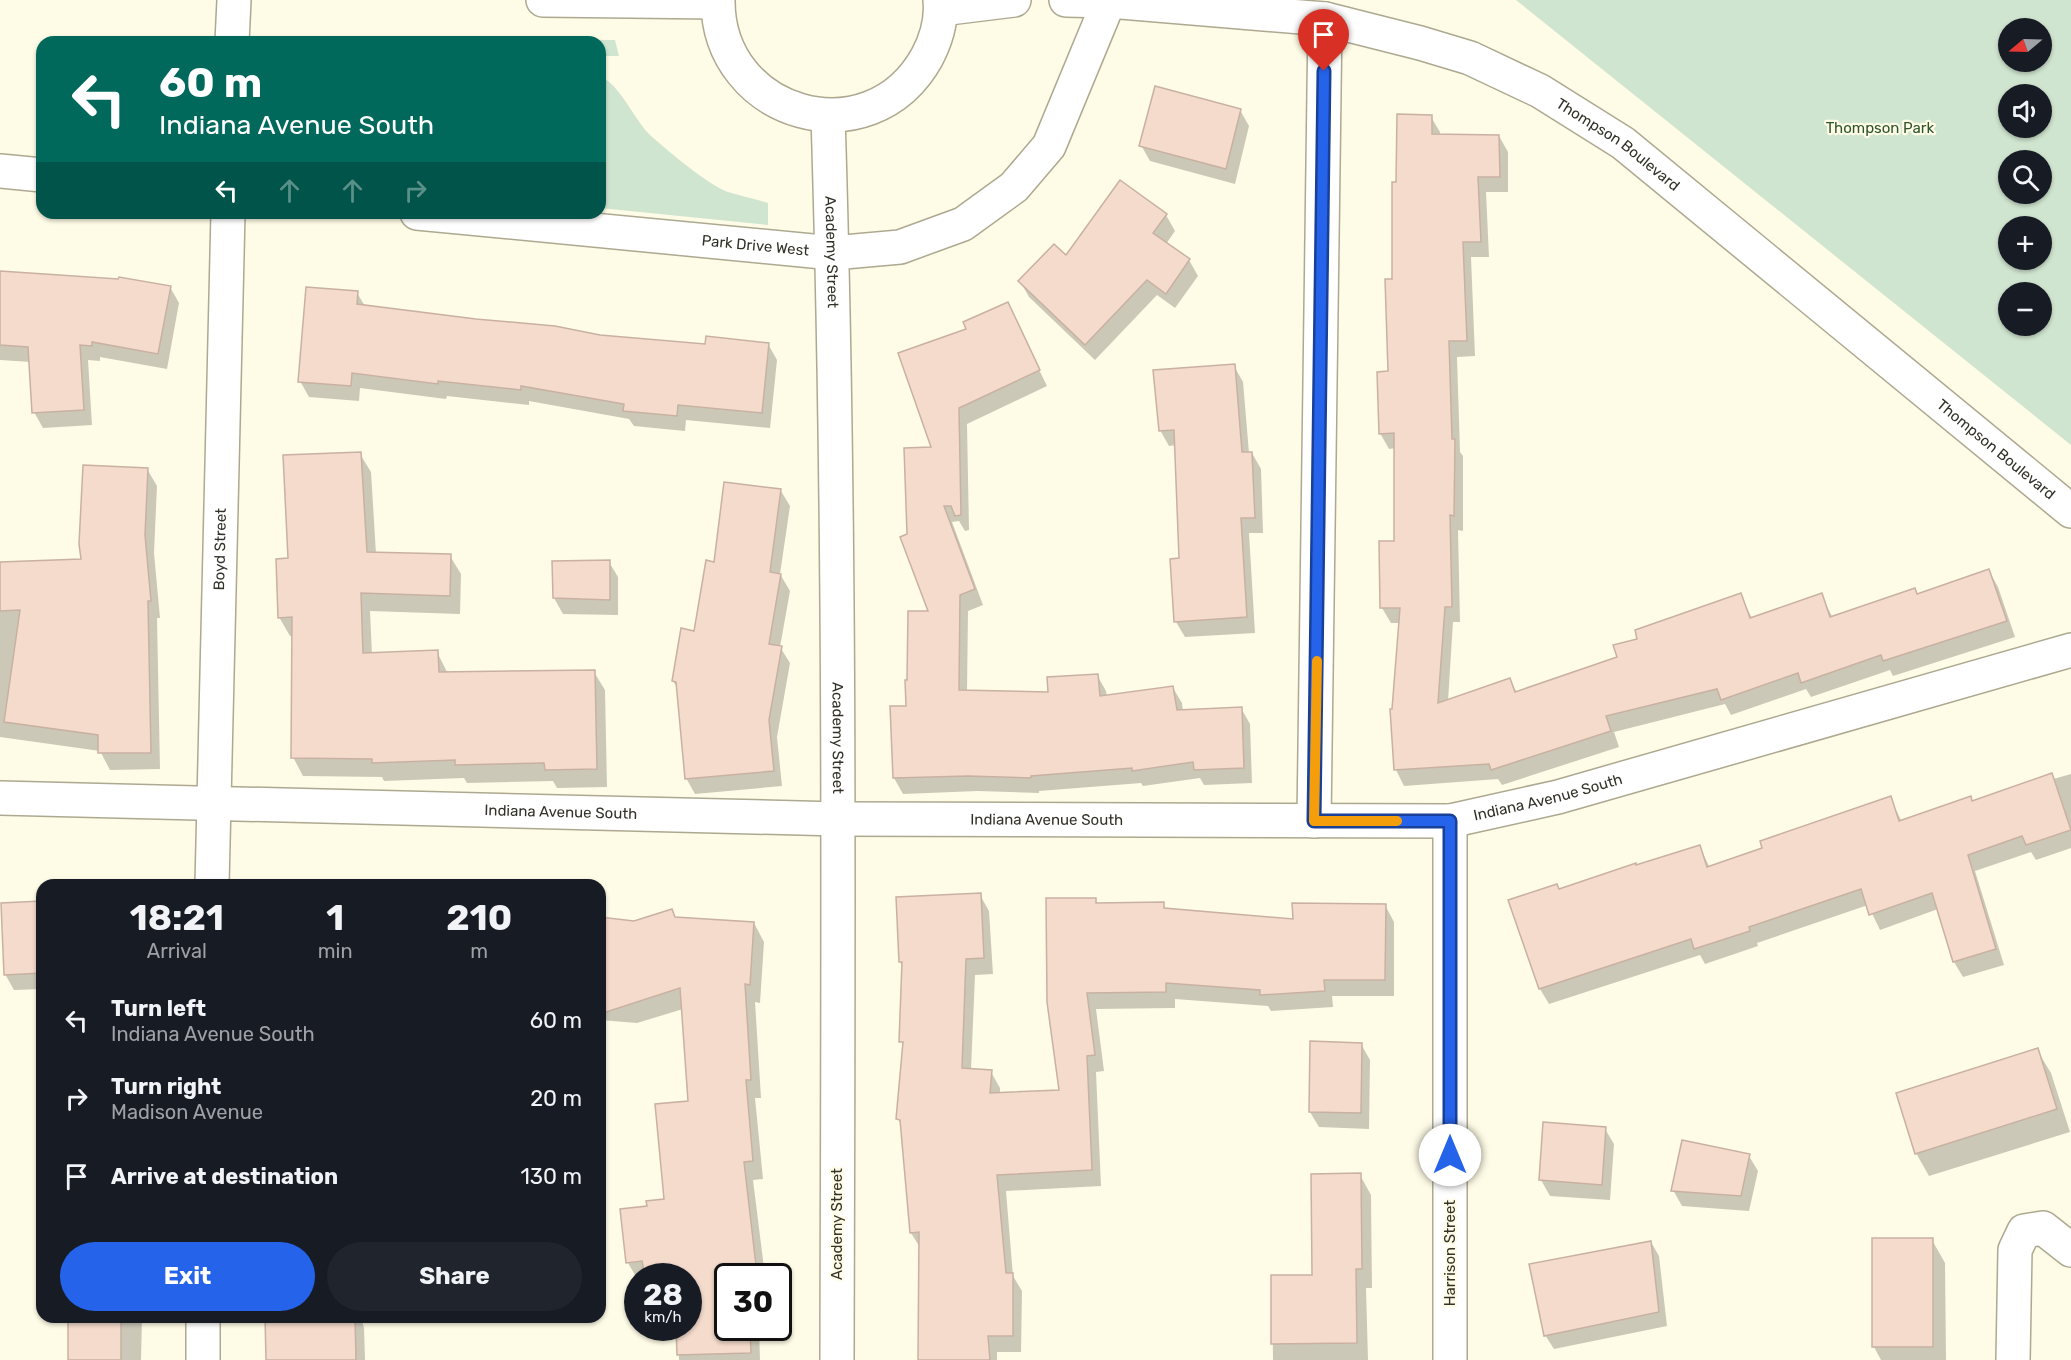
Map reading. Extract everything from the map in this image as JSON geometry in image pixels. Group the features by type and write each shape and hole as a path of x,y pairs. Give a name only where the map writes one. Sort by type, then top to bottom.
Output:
{"street":[{"path":"232,36 234,0"},
{"path":"543,0 718,1 723,37 738,68 762,93 793,110 828,116 862,111 893,96 918,73 934,43 941,5 1014,0"},
{"name":"Thompson Boulevard","path":"1066,0 1109,1 1325,19 1470,58 1540,91 1623,143 2071,511"},
{"name":"Park Drive West","path":"479,219 833,253 900,247 963,224 1014,187 1048,146 1109,1"},
{"path":"1314,821 1325,19"},
{"name":"Academy Street","path":"828,116 833,253 839,819 837,1360"},
{"path":"0,171 36,174"},
{"name":"Boyd Street","path":"212,879 228,219"},
{"name":"Indiana Avenue South","path":"0,798 839,819 1450,821 1558,797 2071,650"},
{"name":"Harrison Street","path":"1450,821 1450,1360"},
{"path":"2013,1360 2015,1250 2024,1231 2043,1228 2071,1250"},
{"path":"203,1360 204,1323"}],"green space":[{"name":"Thompson Park","path":"1516,0 2071,0 2071,445"},
{"path":"606,40 615,40 619,56 606,56"},
{"path":"606,80 620,93 650,135 709,182 728,192 768,203 768,225 606,209"}],"building":[{"path":"1155,86 1241,109 1226,169 1139,146"},
{"path":"1397,114 1432,115 1432,134 1499,135 1500,177 1478,177 1481,242 1463,242 1467,341 1449,341 1452,439 1455,439 1454,516 1450,515 1452,607 1445,607 1438,703 1510,678 1515,692 1617,657 1613,645 1637,639 1635,630 1741,593 1750,618 1822,593 1830,617 1915,588 1917,594 1989,569 2007,621 1883,661 1881,655 1801,683 1798,673 1721,700 1717,689 1606,716 1611,731 1491,770 1489,764 1394,770 1390,709 1392,709 1400,608 1380,608 1379,541 1394,541 1394,433 1379,434 1377,372 1388,371 1385,279 1392,279 1392,182 1396,182"},
{"path":"1120,180 1167,214 1153,233 1190,259 1166,294 1147,280 1085,345 1018,281 1054,244 1066,255"},
{"path":"0,271 118,279 119,277 171,286 158,354 92,342 92,346 80,345 84,410 32,413 28,347 0,345"},
{"path":"306,287 358,291 357,304 555,326 600,335 705,344 706,336 769,343 762,413 678,405 677,416 623,411 624,404 521,386 521,390 438,381 438,384 352,373 351,386 298,382"},
{"path":"1008,302 1040,370 959,408 961,515 955,516 951,506 944,506 975,589 960,595 959,690 1048,692 1047,677 1098,674 1100,696 1173,686 1177,710 1242,707 1244,768 1194,770 1193,762 1132,771 1132,768 1031,776 1031,778 968,776 893,778 890,706 906,706 908,611 928,611 900,537 907,534 904,448 931,447 898,353 966,329 963,322"},
{"path":"1235,364 1242,452 1252,452 1255,518 1241,518 1247,617 1174,622 1170,559 1179,558 1174,430 1159,431 1153,370"},
{"path":"361,452 367,552 451,554 450,596 361,593 363,653 438,650 439,672 595,670 597,769 545,770 544,763 455,765 455,760 372,763 372,759 291,758 292,617 278,618 276,559 288,558 283,455"},
{"path":"83,465 148,468 145,535 151,601 148,601 151,753 98,753 98,735 4,722 20,610 0,611 0,562 81,559 79,544"},
{"path":"724,482 781,489 770,572 781,574 769,644 782,646 769,720 774,771 685,779 676,682 672,681 681,628 694,631 706,560 714,562"},
{"path":"610,560 610,600 553,598 552,561"},
{"path":"2052,773 2071,830 2026,845 2022,836 1968,855 1996,949 1953,962 1932,893 1869,915 1861,889 1749,927 1750,931 1694,949 1691,939 1539,989 1508,900 1557,884 1559,889 1636,863 1636,865 1700,845 1707,867 1762,848 1760,841 1891,796 1899,821 1971,796 1972,801"},
{"path":"981,893 984,958 966,959 962,1068 992,1070 990,1093 1059,1090 1047,1002 1046,898 1096,898 1096,903 1164,902 1164,908 1293,919 1292,903 1386,904 1385,980 1324,980 1325,991 1260,995 1260,990 1166,983 1166,992 1087,993 1095,1055 1087,1056 1092,1170 997,1175 1006,1273 1013,1273 1013,1336 988,1336 990,1360 918,1360 919,1232 910,1233 900,1120 896,1119 903,1042 899,1042 902,962 899,962 896,897"},
{"path":"36,901 36,973 4,975 1,903"},
{"path":"672,909 675,917 754,922 750,985 745,984 751,1080 746,1080 753,1161 744,1162 756,1263 714,1263 714,1341 751,1341 751,1353 677,1355 676,1341 702,1341 702,1263 642,1263 642,1261 626,1263 620,1209 647,1206 646,1201 664,1199 655,1104 688,1101 680,988 606,1012 606,918 634,921"},
{"path":"1310,1041 1362,1043 1361,1113 1309,1112"},
{"path":"2038,1048 2057,1109 1915,1154 1896,1093"},
{"path":"1543,1122 1606,1127 1602,1185 1539,1180"},
{"path":"1682,1140 1750,1154 1741,1196 1671,1191"},
{"path":"1361,1173 1362,1269 1356,1269 1357,1343 1271,1344 1271,1275 1312,1275 1311,1174"},
{"path":"1872,1238 1933,1238 1933,1347 1872,1347"},
{"path":"1651,1241 1659,1312 1544,1336 1529,1264"},
{"path":"68,1323 121,1323 121,1360 68,1360"},
{"path":"265,1323 355,1323 356,1360 266,1360"}],"slow traffic":[{"path":"1317,661 1314,821 1397,821"}],"route":[{"path":"1324,71 1314,821 1450,821 1450,1155"}]}
